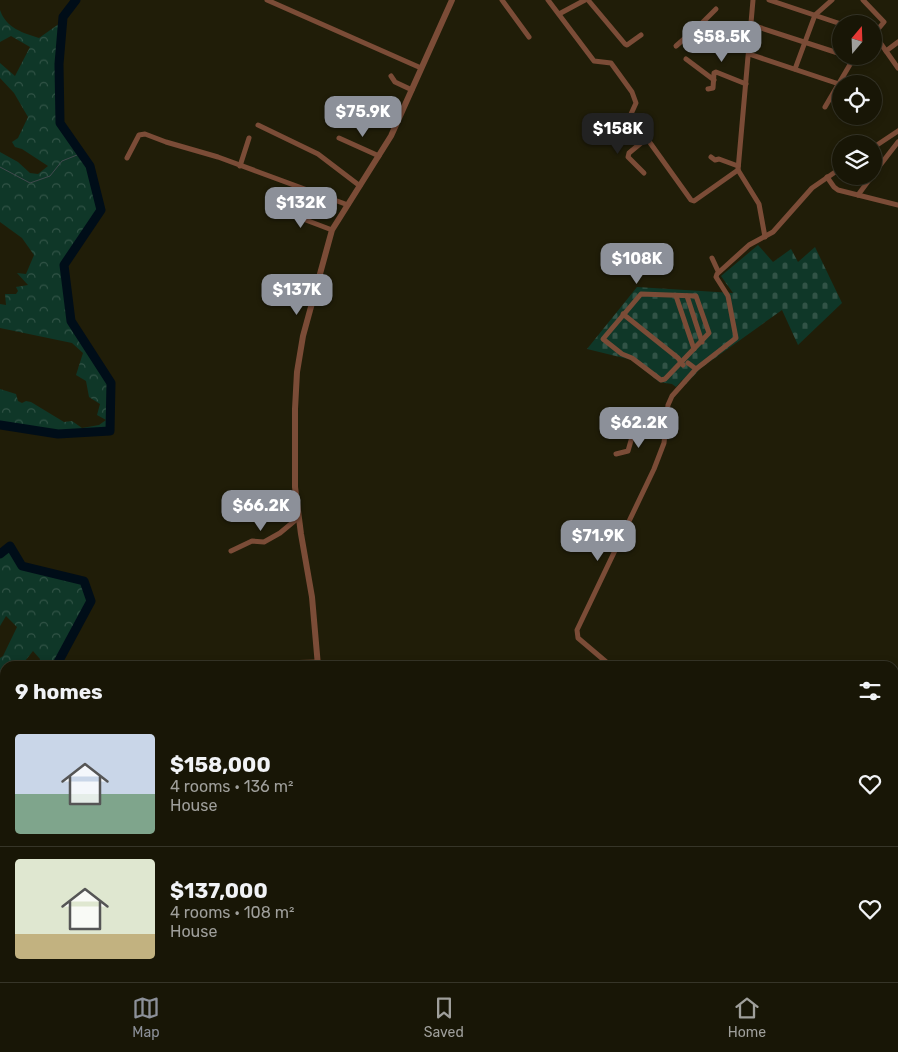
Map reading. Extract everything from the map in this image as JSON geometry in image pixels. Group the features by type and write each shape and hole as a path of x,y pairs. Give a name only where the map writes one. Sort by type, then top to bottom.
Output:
{"street":[{"path":"267,0 422,68"},
{"path":"318,661 312,597 298,518 296,487 294,424 298,366 303,336 332,230 400,120 452,0"},
{"path":"502,0 529,37"},
{"path":"548,0 594,61 611,63 625,81 636,103 632,112 633,120 692,201 738,168"},
{"path":"559,14 586,0 625,44 627,45 641,35"},
{"path":"753,0 738,168 758,204 765,237"},
{"path":"769,0 832,21"},
{"path":"820,0 825,6"},
{"path":"795,69 815,15 832,0"},
{"path":"863,0 877,15"},
{"path":"676,46 700,26 716,9"},
{"path":"752,25 832,51"},
{"path":"700,26 711,34 749,51 832,81"},
{"path":"886,51 898,42"},
{"path":"882,46 898,67"},
{"path":"686,59 714,80"},
{"path":"708,88 713,88 714,73 716,72 746,84"},
{"path":"391,76 395,82 412,90"},
{"path":"825,107 832,96"},
{"path":"258,125 318,154 360,186"},
{"path":"882,142 898,131"},
{"path":"127,158 139,135 145,134 166,142 204,152 348,205"},
{"path":"240,166 249,138"},
{"path":"339,138 379,156"},
{"path":"644,173 628,157 629,153 647,138"},
{"path":"882,163 898,142"},
{"path":"712,157 715,160 718,159 738,168"},
{"path":"605,661 578,638 576,630 654,469 664,443 668,405 671,399 694,371 736,338 728,296 716,277 718,271 749,245 765,237 779,226 812,188 832,174"},
{"path":"827,177 834,187 898,205"},
{"path":"858,194 865,185"},
{"path":"276,209 332,230"},
{"path":"712,258 718,271"},
{"path":"640,294 687,296 697,297 710,334 665,379 661,380 604,340 640,294"},
{"path":"676,296 694,348"},
{"path":"687,296 702,342"},
{"path":"623,314 694,371"},
{"path":"616,454 628,451 634,430 645,434 650,431 665,433"},
{"path":"231,551 252,541 264,542 280,533 298,518"}],"green space":[{"path":"0,10 6,21 16,29 39,38 63,21 60,123 90,166 101,210 64,265 71,321 111,383 110,431 58,434 0,425 0,389 16,394 18,401 22,403 26,401 31,402 64,422 72,421 82,428 99,425 106,420 97,415 100,404 89,397 86,381 76,375 83,353 72,343 0,328 0,304 6,305 5,294 16,294 18,291 16,287 28,285 17,273 26,274 34,255 22,238 0,222 0,152 18,162 30,173 38,174 48,166 22,149 15,147 12,142 18,138 28,117 14,93 0,78 0,63 15,76 30,47 11,36 0,42"},
{"path":"758,245 773,262 791,249 798,262 815,247 842,303 798,345 782,310 701,368 686,384 682,380 676,387 672,384 659,382 632,360 587,349 637,287 733,293 721,276"},
{"path":"10,546 20,563 84,581 91,601 59,661 39,661 40,659 33,651 25,661 0,661 17,627 6,616 0,626 0,554"}],"waterway":[{"path":"0,425 58,434 110,431 111,383 71,321 64,265 101,210 90,166 60,123 59,64 63,17 76,0"},
{"path":"0,167 30,183 50,176 62,161 82,153"},
{"path":"0,554 10,546 22,566 84,581 91,601 59,661"}]}
